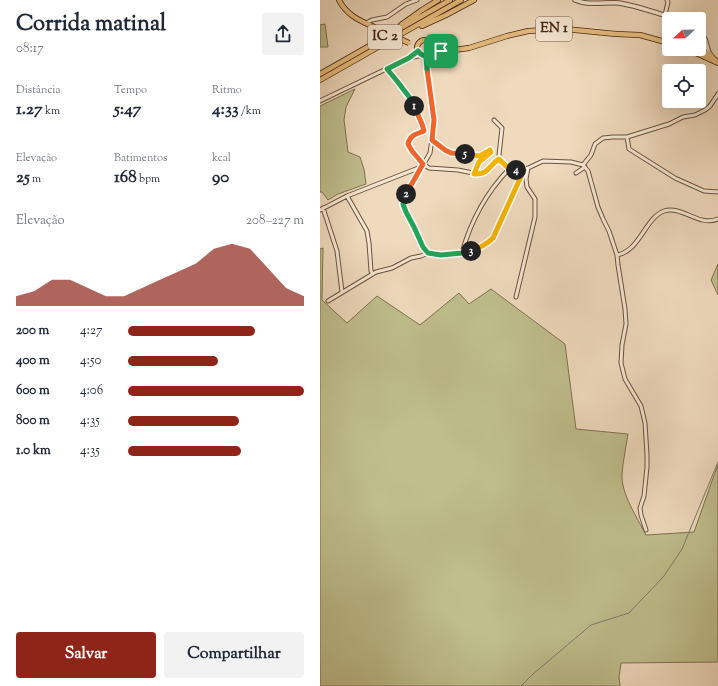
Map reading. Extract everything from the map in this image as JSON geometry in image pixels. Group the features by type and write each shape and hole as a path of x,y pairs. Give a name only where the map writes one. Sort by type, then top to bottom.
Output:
{"main road":[{"path":"338,0 344,8 357,19 409,43 419,53 424,55"},
{"path":"392,33 408,20 438,0"},
{"name":"IC 2","path":"320,74 450,0"},
{"name":"IC 2","path":"320,80 461,0"},
{"path":"402,34 446,15 474,0"},
{"name":"EN 1","path":"424,55 441,51 469,48 528,31 565,29 640,35 662,41"},
{"path":"409,43 428,41 432,46 441,51"},
{"path":"417,50 419,43"},
{"path":"431,53 432,46"},
{"path":"706,53 709,53 718,62"},
{"path":"702,56 718,62"}],"street":[{"path":"366,23 387,16 406,4 417,0"},
{"path":"575,0 587,3 604,2 629,5 662,14"},
{"path":"666,12 668,2 667,0"},
{"path":"705,58 709,53 706,42"},
{"path":"409,58 417,50"},
{"path":"320,101 409,58 424,55 434,120 432,140 430,153 405,196 403,204 423,247 428,253"},
{"path":"387,69 413,102 422,124 424,131 412,136 408,144 422,165 429,168 458,170 478,174 485,172 499,159"},
{"path":"576,173 584,166 591,155 595,144 603,138 627,137 669,124 683,117 695,115 710,106 718,94"},
{"path":"494,120 502,128 499,159 509,169 526,169 543,161 571,162 584,166 591,181 598,207 610,231 617,255 625,309 626,324 622,345 621,363 625,379 641,406 645,423 647,467 644,496 640,508 646,530"},
{"path":"627,137 629,148 675,178 704,191 718,192"},
{"path":"432,140 451,153 480,156 490,150 491,152 479,162 474,174"},
{"path":"342,292 337,251 321,209 347,196 422,165"},
{"path":"462,253 468,234 480,207 488,193 494,188 499,179 509,169"},
{"path":"328,300 373,274 392,268 411,258 428,253 441,255 462,253 475,250 487,243 493,238 526,169"},
{"path":"516,297 535,217 535,199 527,186 526,169"},
{"path":"347,196 366,231 373,274"},
{"path":"617,255 623,254 630,249 657,215 664,211 673,210 703,221 713,221 718,219"}],"shaded area":[{"path":"325,24 328,47 320,47 320,25"},
{"path":"355,89 346,107 344,120 348,152 360,157 364,169 366,184 338,194 328,200 322,192 320,192 320,106"},
{"path":"323,248 322,300 347,323 377,296 420,325 459,293 469,304 491,289 565,344 576,429 628,434 622,469 622,482 630,505 646,535 694,532 718,464 718,662 621,663 619,677 620,686 320,686 320,249"},
{"path":"718,264 718,295 711,280"}],"waterway":[{"path":"521,686 591,625 629,613 664,576 682,549 718,462"}],"route":[{"path":"441,51 432,46 431,53 428,55 426,56 434,120 432,140 451,153 480,156 490,150 491,152 477,165 474,174 487,171 499,159 509,169 524,170 493,238 475,250 441,255 428,253 423,247 403,204 405,196 423,164 409,146 409,140 415,134 424,131 424,129 413,102 387,69 409,58 418,51 424,56 428,55 434,52 441,51"}]}
